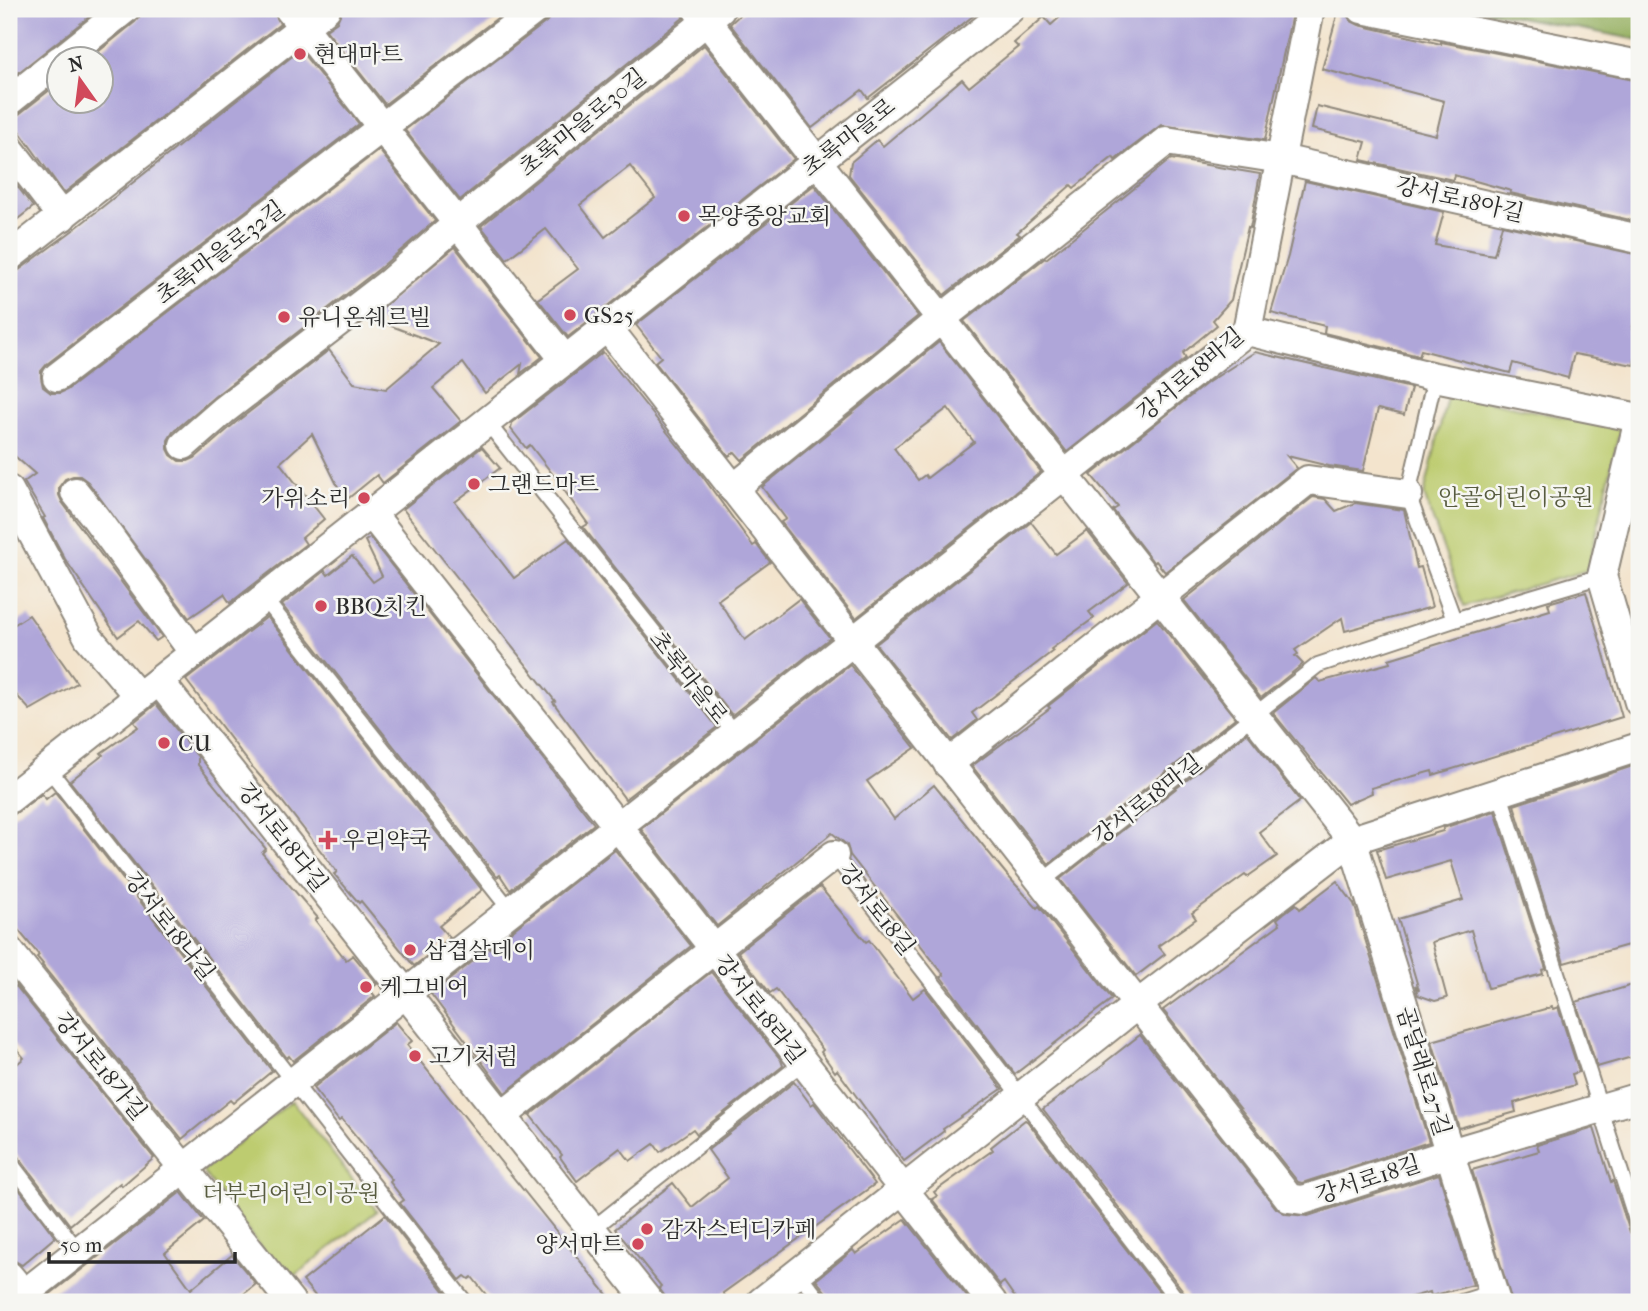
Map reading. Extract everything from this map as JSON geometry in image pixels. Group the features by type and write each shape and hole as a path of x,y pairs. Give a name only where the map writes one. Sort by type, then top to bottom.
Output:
{"street":[{"path":"78,46 124,9"},
{"path":"9,257 62,217 296,18 326,9"},
{"path":"383,127 536,9"},
{"name":"초록마을로","path":"9,799 1010,9"},
{"name":"강서로18바길","path":"1065,475 1247,331 1310,9"},
{"path":"1362,9 1639,65"},
{"name":"초록마을로30길","path":"458,223 708,13 817,161"},
{"path":"296,18 565,360"},
{"path":"9,101 46,71"},
{"name":"초록마을로32길","path":"57,377 383,127"},
{"path":"733,489 942,318 1167,141 1281,159"},
{"path":"9,148 62,217"},
{"name":"강서로18아길","path":"1281,159 1639,239"},
{"path":"817,161 1352,840"},
{"path":"184,445 224,410 390,282 458,223"},
{"path":"607,327 1137,1005"},
{"path":"1247,331 1435,377 1639,418 1602,576 1639,702"},
{"path":"21,1291 78,1251 184,1169 1065,475"},
{"path":"948,764 1308,480 1408,494"},
{"path":"9,490 89,638 149,689"},
{"path":"75,492 194,653"},
{"name":"강서로18라길","path":"372,513 902,1191"},
{"name":"강서로18다길","path":"149,689 406,994 649,1302"},
{"path":"761,1302 1137,1005 1352,840 1639,747"},
{"name":"곰달래로27길","path":"1352,840 1495,1297"},
{"path":"502,1116 834,855"},
{"name":"강서로18가길","path":"12,961 184,1169 276,1297"},
{"name":"강서로18길","path":"1137,1005 1289,1198 1303,1200 1639,1097"},
{"path":"902,1191 992,1302"}],"lane":[{"path":"1435,377 1408,494 1454,620"},
{"name":"초록마을로","path":"487,422 735,734"},
{"path":"1254,716 1318,665 1454,620 1602,576"},
{"path":"264,598 511,911"},
{"name":"강서로18마길","path":"1040,883 1254,716"},
{"name":"강서로18나길","path":"48,768 465,1302"},
{"path":"1499,791 1639,1229"},
{"name":"강서로18길","path":"834,855 1180,1302"},
{"path":"592,1230 802,1063"},
{"path":"9,1161 78,1251"},
{"path":"798,1273 821,1302"},
{"path":"1461,1302 1495,1297"}],"green space":[{"path":"1477,9 1639,9 1639,40"},
{"name":"안골어린이공원","path":"1448,393 1620,429 1588,570 1464,606 1424,495"},
{"name":"더부리어린이공원","path":"292,1101 377,1211 287,1282 202,1171"}],"building":[{"path":"9,9 99,9 52,46 46,46 46,51 9,80"},
{"path":"141,9 273,9 280,24 64,193 9,117 19,114 46,93 46,116 116,116 116,46 105,46 140,16"},
{"path":"342,9 509,9 385,104 326,30 337,22"},
{"path":"552,9 681,9 683,18 460,200 405,130 546,22"},
{"path":"746,9 982,9 868,98 862,90 812,128 730,24"},
{"path":"1069,9 1272,9 1292,14 1265,140 1161,125 1115,160 1113,157 1074,188 1071,185 1017,233 1020,235 944,295 849,175 851,162 877,140 883,146 962,79 969,87 1018,47 1014,43 1044,17 1051,25"},
{"path":"1338,12 1346,14 1351,21 1359,25 1441,44 1639,81 1639,222 1510,193 1511,191 1454,175 1453,180 1361,160 1366,142 1312,129 1317,106 1436,135 1444,101 1322,69"},
{"path":"704,45 794,159 568,337 538,299 578,269 546,229 507,259 481,226","holes":["630,166 655,198 605,237 580,205"]},
{"path":"300,50 359,124 47,364 41,371 43,387 51,393 67,390 379,150 435,221 379,269 173,432 168,440 171,455 179,461 195,458 235,423 329,350 354,383 386,389 439,344 370,318 455,247 542,357 520,374 522,364 485,393 463,363 433,388 461,421 383,483 377,475 345,501 312,434 280,463 324,519 302,538 306,544 230,603 224,594 189,618 88,482 80,476 65,479 59,487 62,502 162,637 156,641 139,621 118,637 65,559 24,482 35,474 9,451 9,273 19,270 72,231"},
{"path":"1171,159 1260,174 1250,228 1248,227 1231,300 1213,320 1217,325 1183,353 1186,358 1067,452 964,321"},
{"path":"1305,181 1444,212 1435,245 1494,255 1502,225 1639,255 1639,303 1632,329 1639,331 1639,337 1634,365 1574,354 1568,378 1513,363 1510,373 1421,350 1419,356 1324,333 1325,326 1271,313 1288,256"},
{"path":"14,182 33,207 9,226 9,186"},
{"path":"814,185 918,316 742,460 735,452 729,456 655,362 661,357 636,325"},
{"path":"939,342 1041,472 856,618 781,522 786,519 762,487","holes":["948,408 974,442 927,478 925,475 918,480 894,448"]},
{"path":"603,352 703,477 753,546 756,544 770,562 718,600 745,640 799,599 830,638 732,715 583,527 588,524 554,476 530,445 526,448 511,429 512,423"},
{"path":"1255,352 1411,388 1404,415 1378,409 1363,471 1287,456 1297,468 1165,572 1156,561 1154,563 1113,510 1118,507 1091,475 1207,383"},
{"path":"482,447 500,468 455,502 514,578 568,539 717,727 625,799 553,702 555,701 403,509"},
{"path":"1313,497 1325,499 1336,511 1355,503 1404,510 1417,568 1421,567 1432,607 1345,631 1342,618 1295,650 1298,654 1295,656 1303,664 1261,698 1184,600"},
{"path":"1031,522 1056,554 1087,531 1128,583 1089,612 1094,618 972,713 977,720 952,740 876,644"},
{"path":"370,538 594,824 510,890 282,605 325,571 328,575 352,556 373,582 382,576 365,541"},
{"path":"1586,592 1622,717 1433,775 1432,771 1371,788 1372,793 1347,804 1273,713 1316,678 1320,682 1390,663 1389,659 1550,610 1548,603"},
{"path":"29,615 77,683 30,710 9,687 9,628"},
{"path":"267,617 482,890 439,926 450,938 414,966 361,901 359,903 334,874 337,872 186,680"},
{"path":"1157,620 1235,718 1049,864 972,766 1050,708 1048,706"},
{"path":"850,665 915,748 867,781 894,819 934,785 1007,875 1037,908 1039,906 1112,999 1015,1074 941,977 944,975 850,855 847,845 832,833 717,926 641,829"},
{"path":"156,704 198,757 198,765 266,849 262,853 318,918 315,920 346,960 353,955 377,984 370,990 375,996 293,1061 289,1056 287,1058 70,781 103,755 101,753 138,727 134,722"},
{"path":"1247,733 1300,801 1259,832 1277,856 1192,913 1196,919 1158,946 1165,954 1136,976 1060,879"},
{"path":"1636,765 1639,777 1639,942 1564,963 1514,805"},
{"path":"55,792 272,1071 233,1103 230,1100 182,1139 42,965 37,957 39,955 9,919 9,818 42,794 46,799"},
{"path":"1495,811 1546,969 1542,970 1543,974 1488,988 1471,930 1432,942 1447,998 1435,1001 1418,995 1415,985 1419,990 1398,919 1463,900 1451,861 1386,880 1377,850 1443,831 1443,828"},
{"path":"615,850 691,946 505,1093 431,994"},
{"path":"1337,881 1354,904 1429,1142 1302,1183 1298,1182 1163,1010 1280,924 1277,919 1296,904 1300,909"},
{"path":"820,887 866,942 869,940 913,998 925,989 1002,1089 943,1129 944,1131 904,1161 837,1070 835,1072 821,1052 823,1050 776,989 770,993 738,952"},
{"path":"711,972 783,1066 697,1134 693,1129 660,1152 654,1144 630,1161 620,1148 577,1181 560,1157 562,1155 530,1115"},
{"path":"1639,983 1639,1055 1597,1067 1576,1002"},
{"path":"16,986 154,1158 70,1225 17,1155 9,1152 9,1071 24,1058 9,1040 9,992"},
{"path":"1558,1007 1579,1072 1572,1074 1575,1085 1514,1103 1516,1112 1459,1128 1432,1041"},
{"path":"396,1022 412,1041 407,1045 613,1302 492,1302 472,1277 469,1279 465,1276 460,1280 400,1203 404,1200 390,1182 392,1180 313,1088"},
{"path":"1140,1035 1276,1208 1286,1214 1308,1216 1439,1174 1473,1285 1393,1302 1188,1302 1187,1296 1043,1109"},
{"path":"794,1082 811,1105 814,1103 875,1184 723,1293 730,1302 669,1302 659,1288 661,1286 615,1229 673,1183 692,1207 728,1178 708,1150"},
{"path":"1025,1120 1167,1302 1018,1302 1004,1282 1000,1285 932,1199 937,1196 934,1192 993,1150 991,1147"},
{"path":"1594,1128 1630,1232 1633,1237 1639,1238 1639,1302 1512,1302 1472,1170 1539,1151 1537,1145"},
{"path":"9,1176 55,1237 22,1265 9,1260"},
{"path":"181,1192 204,1221 165,1253 191,1289 232,1255 256,1284 234,1302 40,1302"},
{"path":"385,1215 445,1292 432,1302 320,1302 303,1281"},
{"path":"905,1219 971,1302 830,1302 829,1296 816,1280 853,1250 856,1254"}],"place":[{"name":"현대마트","path":"300,54"},
{"name":"목양중앙교회","path":"684,216"},
{"name":"GS25","path":"570,315"},
{"name":"유니온쉐르빌","path":"284,317"},
{"name":"그랜드마트","path":"474,484"},
{"name":"가위소리","path":"364,498"},
{"name":"BBQ치킨","path":"321,606"},
{"name":"CU","path":"164,743"},
{"name":"우리약국","path":"328,840"},
{"name":"삼겹살데이","path":"410,950"},
{"name":"케그비어","path":"366,987"},
{"name":"고기처럼","path":"415,1056"},
{"name":"감자스터디카페","path":"647,1229"},
{"name":"양서마트","path":"638,1244"}]}
